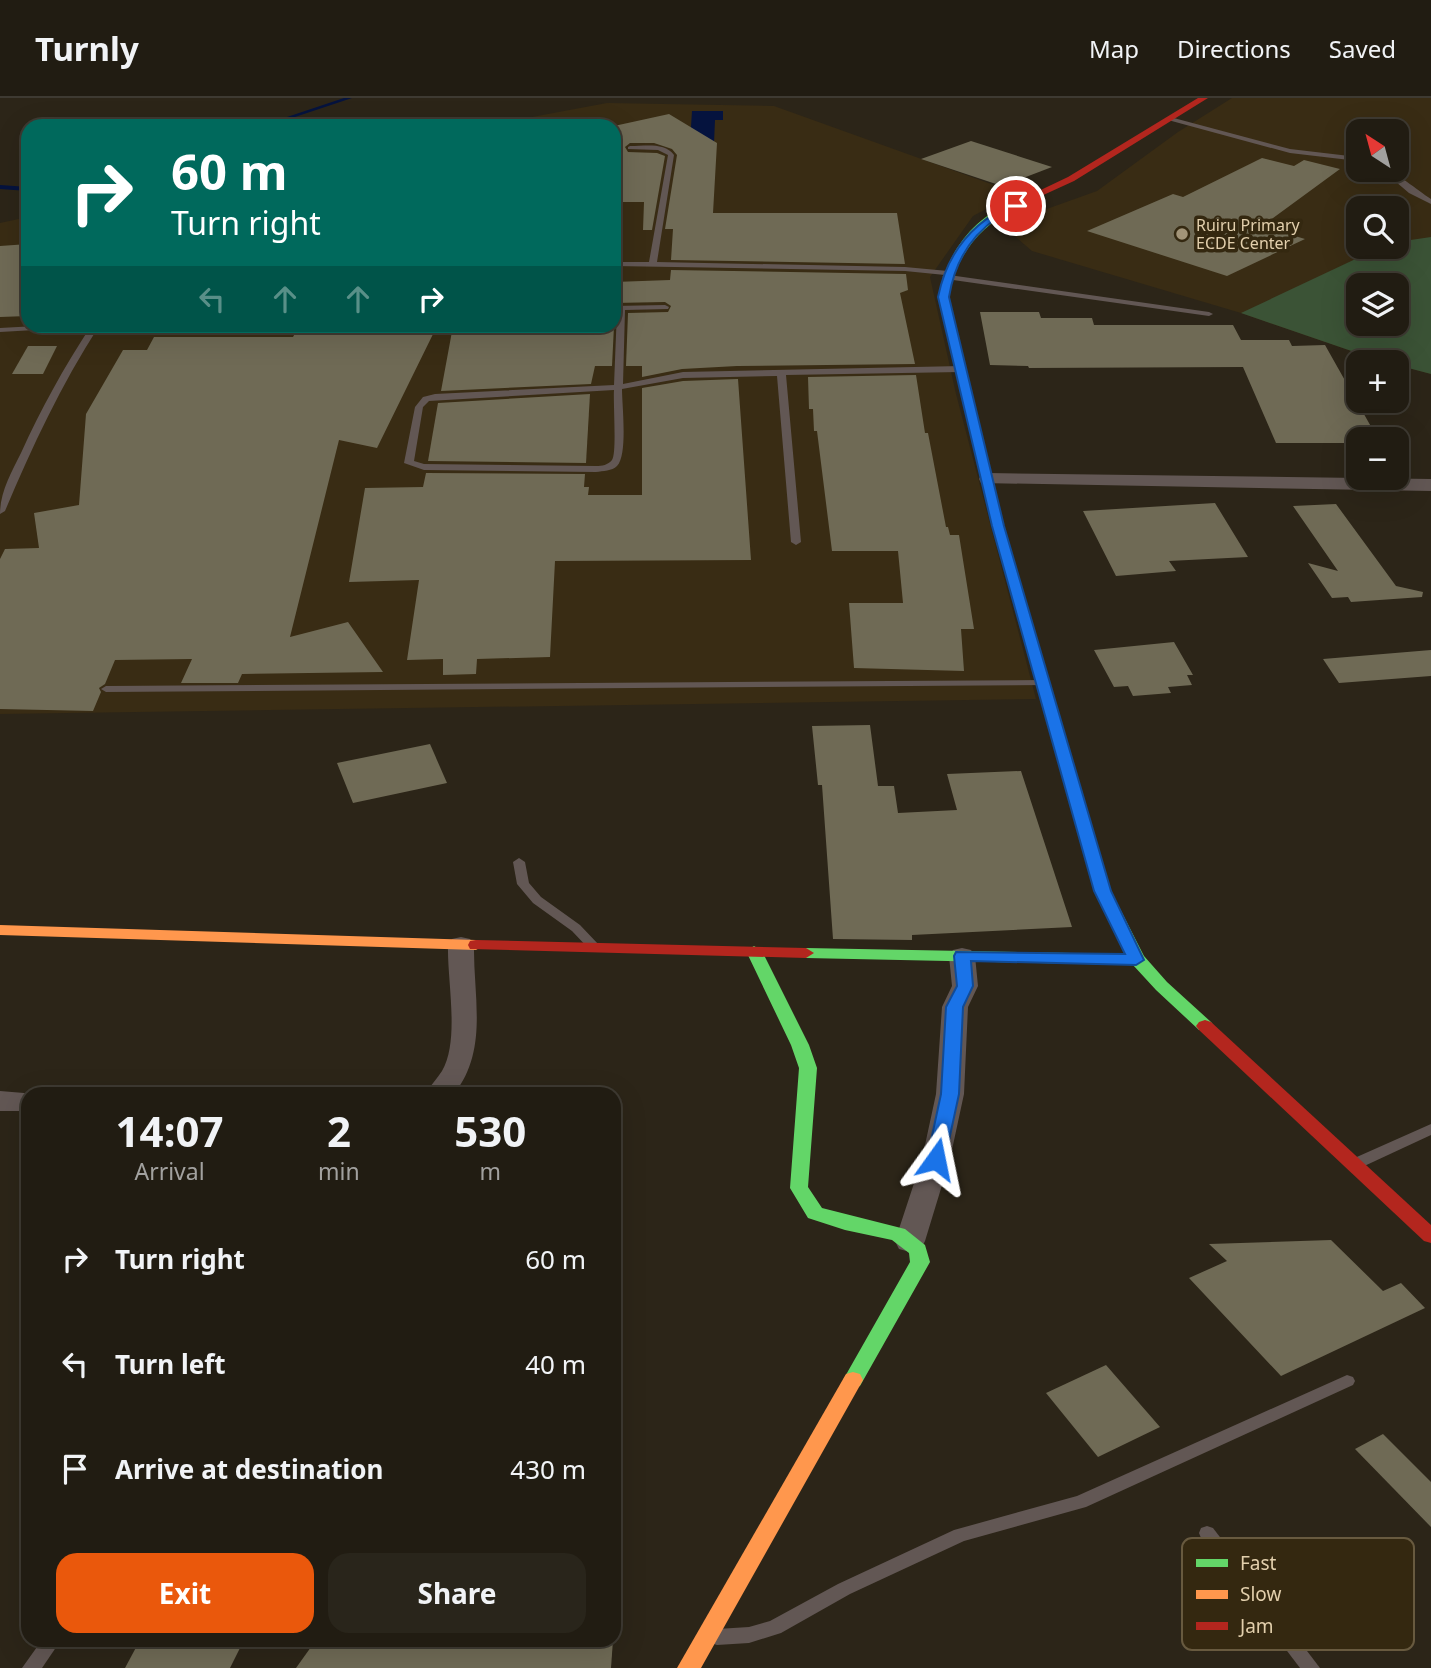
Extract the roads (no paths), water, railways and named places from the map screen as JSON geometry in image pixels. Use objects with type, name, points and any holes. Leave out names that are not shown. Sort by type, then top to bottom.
[{"type":"street","points":[[1204,98],[1070,180],[993,216],[966,241],[947,275],[943,297],[998,526],[1102,891],[1136,960],[1431,1236]]},
{"type":"street","points":[[988,479],[1431,485]]},
{"type":"street","points":[[0,930],[461,945],[1136,960]]},
{"type":"street","points":[[444,1087],[455,1072],[464,1027],[464,994],[459,967],[461,945]]},
{"type":"street","points":[[689,1668],[920,1262],[918,1250],[898,1234],[845,1223],[815,1213],[799,1188],[808,1068],[800,1045],[754,951]]},
{"type":"street","points":[[910,1241],[936,1159],[950,1094],[955,1007],[965,986],[962,956]]},
{"type":"street","points":[[0,1101],[21,1101]]},
{"type":"lane","points":[[1170,119],[1290,151],[1346,158]]},
{"type":"lane","points":[[630,148],[658,148],[671,155],[653,264]]},
{"type":"lane","points":[[1400,182],[1431,202]]},
{"type":"lane","points":[[621,264],[905,269],[1209,314]]},
{"type":"lane","points":[[621,308],[665,307]]},
{"type":"lane","points":[[0,330],[21,329]]},
{"type":"lane","points":[[0,511],[31,436],[71,362],[90,333]]},
{"type":"lane","points":[[618,333],[619,387],[618,455],[612,465],[605,468],[424,467],[409,463],[419,407],[426,399],[445,395],[619,387],[683,375],[961,369]]},
{"type":"lane","points":[[781,372],[796,542]]},
{"type":"lane","points":[[106,689],[1044,683]]},
{"type":"lane","points":[[519,862],[523,884],[595,948]]},
{"type":"lane","points":[[1355,1165],[1431,1129]]},
{"type":"lane","points":[[706,1638],[749,1635],[775,1627],[844,1589],[960,1535],[1080,1502],[1348,1381]]},
{"type":"lane","points":[[1206,1533],[1210,1538]]},
{"type":"lane","points":[[31,1668],[47,1647]]},
{"type":"lane","points":[[1297,1650],[1311,1668]]},
{"type":"water","points":[[692,111],[723,111],[723,120],[715,120],[714,143],[690,143]]},
{"type":"waterway","points":[[284,119],[349,98]]},
{"type":"waterway","points":[[0,187],[21,188]]},
{"type":"place","name":"Ruiru Primary ECDE Center","points":[[1182,234]]}]
